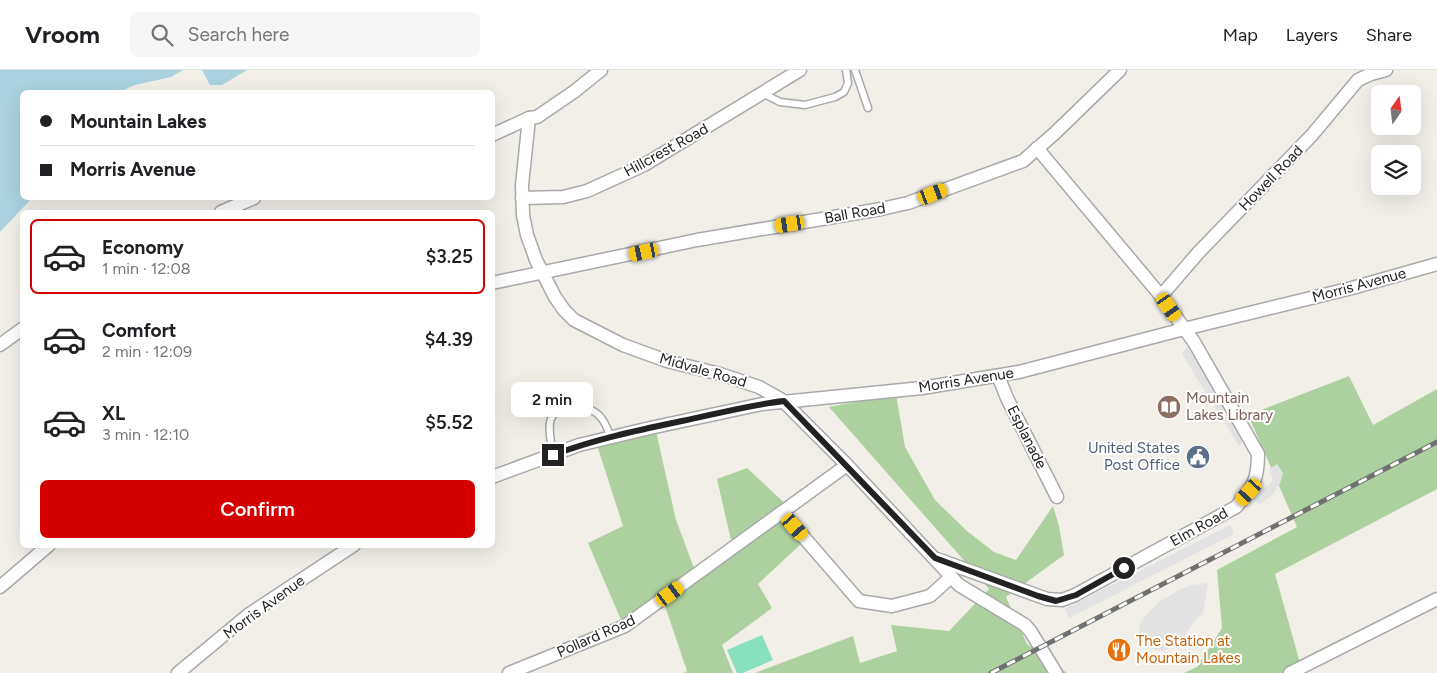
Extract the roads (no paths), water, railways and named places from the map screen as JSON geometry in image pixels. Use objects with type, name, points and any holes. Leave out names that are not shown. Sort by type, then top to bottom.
[{"type":"street","points":[[495,134],[529,118],[537,117],[575,91],[601,70]]},
{"type":"street","name":"Hillcrest Road","points":[[522,198],[563,197],[587,191],[644,165],[800,70]]},
{"type":"street","name":"Ball Road","points":[[495,282],[697,240],[908,203],[1022,161],[1120,70]]},
{"type":"street","name":"Howell Road","points":[[1161,296],[1198,253],[1312,135],[1358,80],[1386,70]]},
{"type":"street","name":"Midvale Road","points":[[529,118],[522,198],[527,235],[542,273],[555,297],[574,320],[623,345],[759,387],[784,401],[847,465],[959,585],[1025,625],[1056,673]]},
{"type":"street","name":"Elm Road","points":[[935,558],[1056,601],[1076,595],[1236,506],[1249,492],[1258,471],[1258,454],[1194,342],[1161,296],[1037,148]]},
{"type":"street","points":[[226,210],[249,200]]},
{"type":"street","name":"Morris Avenue","points":[[495,476],[579,445],[762,404],[922,388],[1019,372],[1352,288],[1437,264]]},
{"type":"street","points":[[0,345],[20,330]]},
{"type":"street","name":"Esplanade","points":[[998,376],[1007,398],[1057,497]]},
{"type":"street","name":"Pollard Road","points":[[509,673],[625,626],[847,465]]},
{"type":"street","points":[[782,512],[859,601],[892,606],[930,596],[952,577]]},
{"type":"street","points":[[0,587],[46,548]]},
{"type":"street","name":"Morris Avenue","points":[[178,673],[248,615],[349,548]]},
{"type":"street","points":[[1290,673],[1437,599]]},
{"type":"lane","points":[[761,93],[780,102],[805,105],[835,97],[844,92],[848,82],[846,70]]},
{"type":"lane","points":[[855,70],[868,108]]},
{"type":"lane","points":[[553,455],[551,419],[557,412],[570,406],[581,406],[597,414],[602,418],[611,437]]},
{"type":"water","points":[[0,70],[183,70],[171,77],[135,85],[124,90],[20,90],[20,200],[30,200],[0,232]]},
{"type":"water","points":[[202,70],[247,70],[222,85],[210,85]]},
{"type":"railway","points":[[991,673],[1437,442]]},
{"type":"place","name":"Mountain Lakes Library","points":[[1169,407]]},
{"type":"place","name":"United States Post Office","points":[[1198,457]]},
{"type":"place","name":"The Station at Mountain Lakes","points":[[1119,650]]}]
